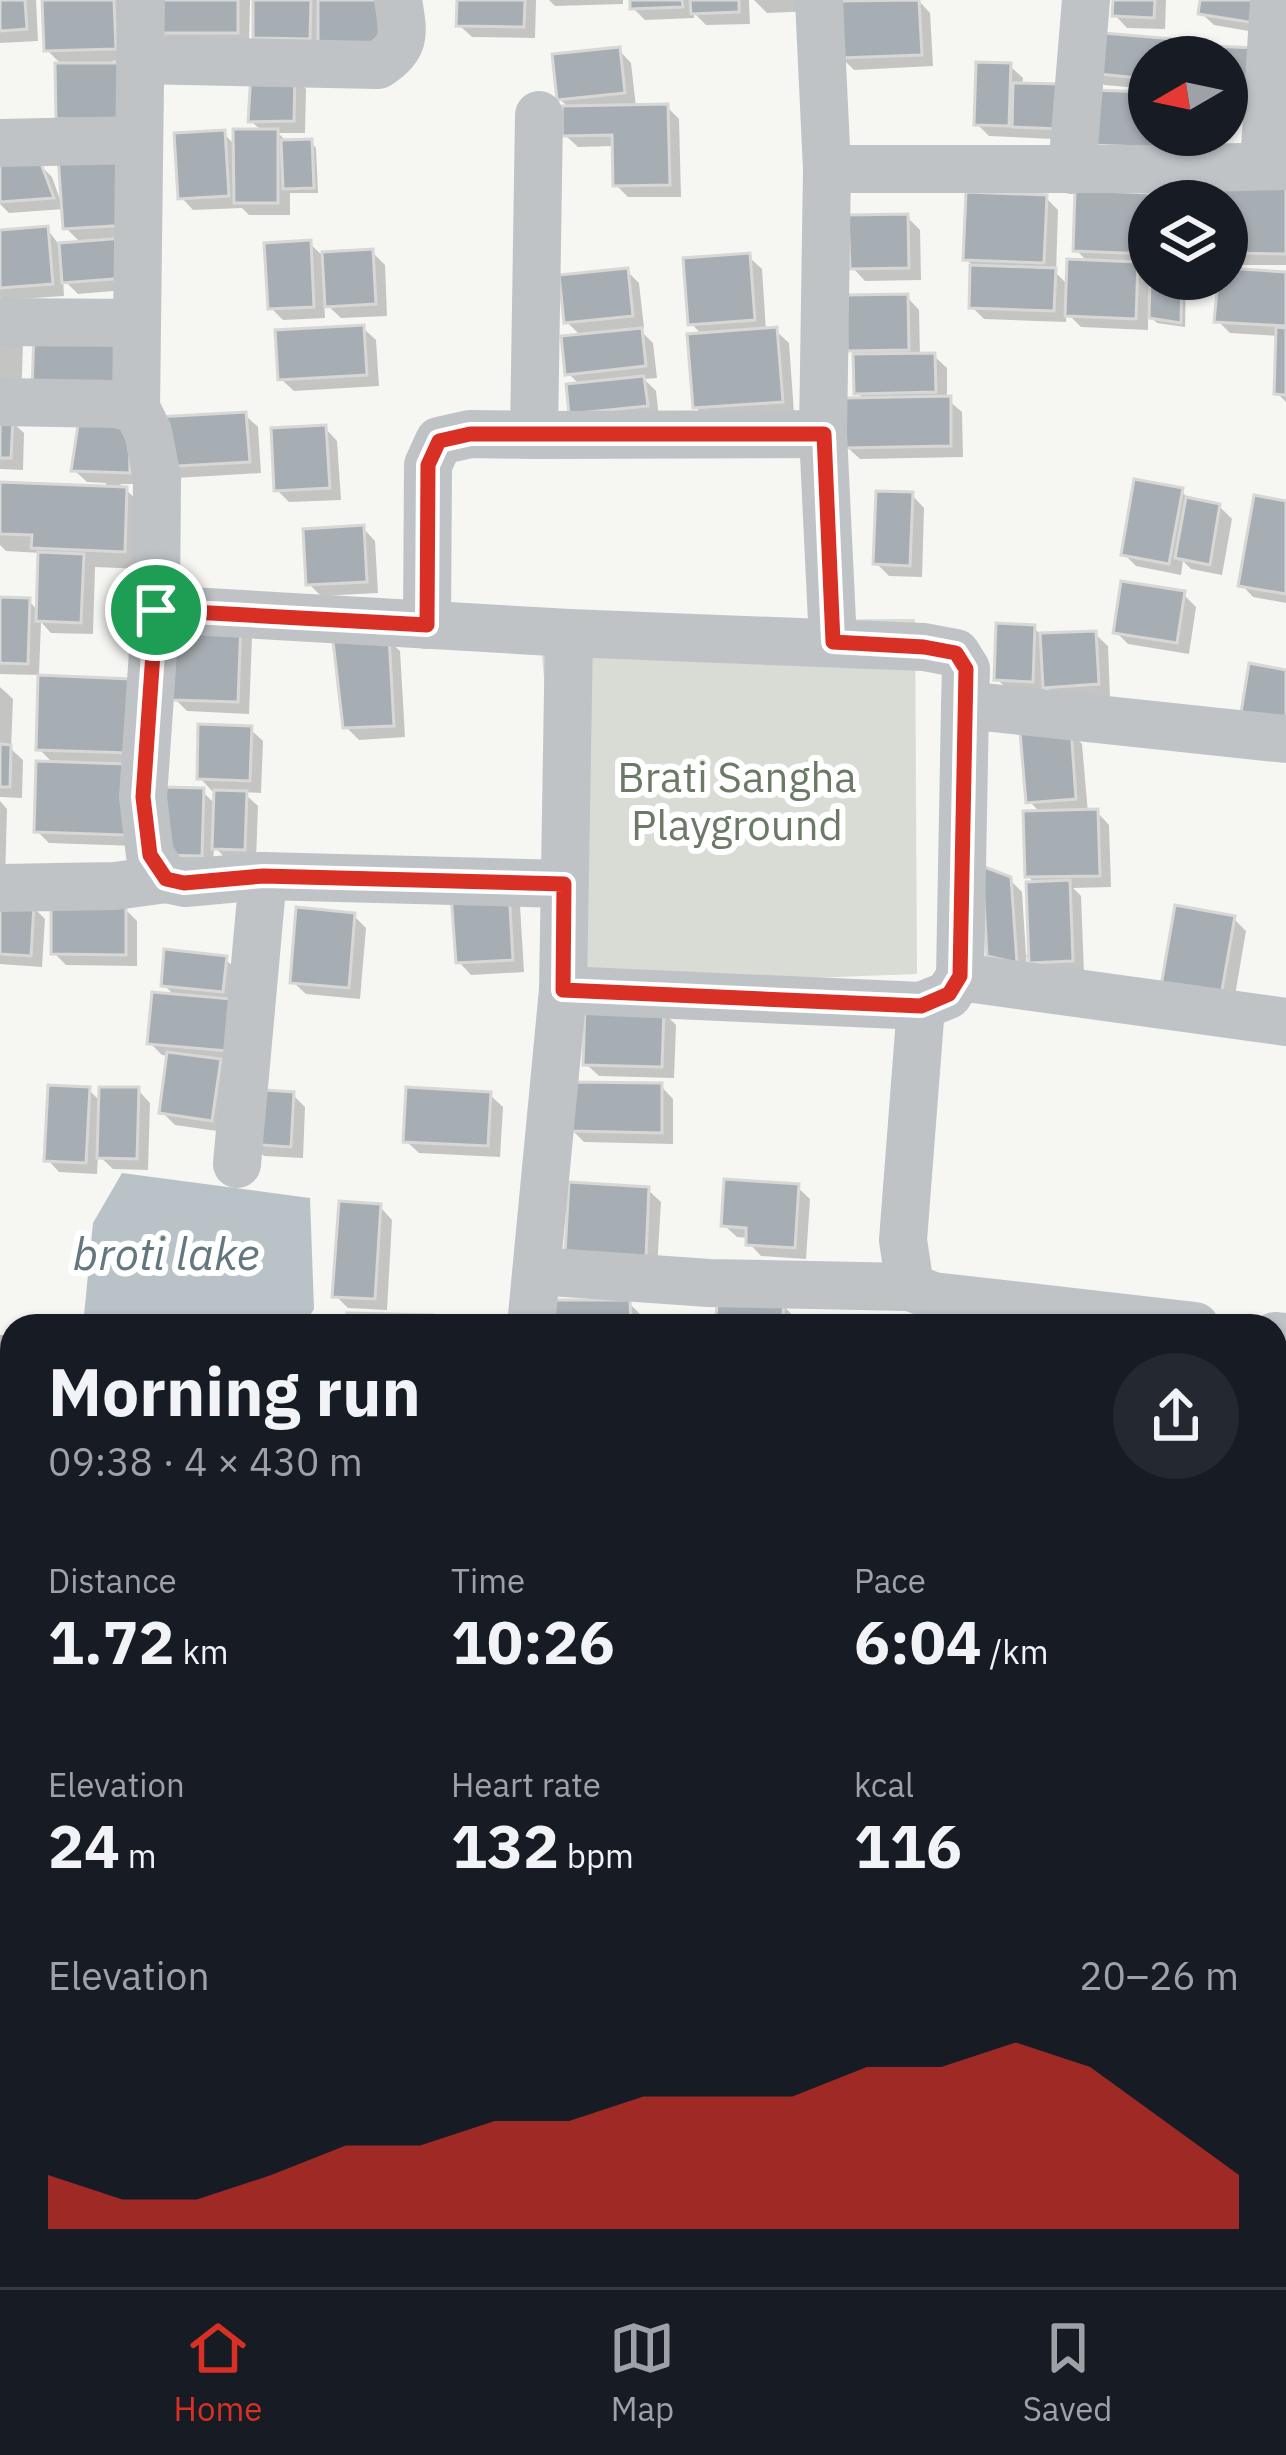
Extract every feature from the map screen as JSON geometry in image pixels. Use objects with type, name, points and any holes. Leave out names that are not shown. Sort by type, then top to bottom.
[{"type":"street","points":[[141,0],[136,408],[148,432],[157,478],[156,610],[143,797],[150,855],[166,879]]},
{"type":"street","points":[[140,60],[378,65],[394,55],[404,35],[398,0]]},
{"type":"street","points":[[819,0],[827,169],[824,434],[833,642]]},
{"type":"street","points":[[1072,170],[1086,0]]},
{"type":"street","points":[[827,169],[1275,166],[1274,0]]},
{"type":"street","points":[[535,435],[539,115]]},
{"type":"street","points":[[0,143],[139,140]]},
{"type":"street","points":[[0,322],[137,323]]},
{"type":"street","points":[[0,402],[136,408]]},
{"type":"street","points":[[427,625],[428,465],[439,441],[470,434],[824,434]]},
{"type":"street","points":[[156,610],[833,642],[956,653],[966,669],[960,976],[949,994],[921,1006],[563,990]]},
{"type":"street","points":[[533,1314],[563,990],[568,633]]},
{"type":"street","points":[[964,705],[1286,739]]},
{"type":"street","points":[[237,1164],[263,876]]},
{"type":"street","points":[[0,889],[263,876],[564,884]]},
{"type":"street","points":[[960,976],[1286,1022]]},
{"type":"street","points":[[900,1300],[921,1006]]},
{"type":"street","points":[[537,1271],[707,1305],[933,1296],[1090,1314]]},
{"type":"green space","name":"Brati Sangha Playground","points":[[915,619],[917,974],[571,987],[539,621]]},
{"type":"water","name":"broti lake","points":[[122,1173],[310,1198],[314,1309],[311,1314],[84,1314],[93,1223]]},
{"type":"building","points":[[0,0],[25,0],[27,29],[0,31]]},
{"type":"building","points":[[42,0],[114,0],[116,49],[44,51]]},
{"type":"building","points":[[158,0],[238,0],[238,33],[158,33]]},
{"type":"building","points":[[253,0],[311,0],[310,39],[253,38]]},
{"type":"building","points":[[318,0],[387,0],[387,43],[318,43]]},
{"type":"building","points":[[457,0],[525,0],[524,27],[456,26]]},
{"type":"building","points":[[630,0],[682,0],[683,7],[630,9]]},
{"type":"building","points":[[690,0],[739,0],[739,12],[691,14]]},
{"type":"building","points":[[919,0],[922,55],[839,58],[836,1]]},
{"type":"building","points":[[1113,0],[1155,0],[1154,18],[1112,16]]},
{"type":"building","points":[[1200,0],[1262,0],[1261,24],[1198,14]]},
{"type":"building","points":[[1092,32],[1139,36],[1128,36],[1128,77],[1088,73]]},
{"type":"building","points":[[620,47],[625,93],[557,100],[552,54]]},
{"type":"building","points":[[1248,48],[1258,48],[1256,79],[1248,79]]},
{"type":"building","points":[[976,62],[1011,63],[1009,126],[974,125]]},
{"type":"building","points":[[55,63],[119,63],[119,119],[56,119]]},
{"type":"building","points":[[251,73],[295,74],[294,121],[248,122]]},
{"type":"building","points":[[1013,83],[1064,84],[1062,129],[1012,127]]},
{"type":"building","points":[[1092,90],[1128,91],[1128,146],[1090,145]]},
{"type":"building","points":[[668,104],[670,185],[613,186],[612,135],[562,136],[562,106]]},
{"type":"building","points":[[233,129],[278,129],[278,203],[234,203]]},
{"type":"building","points":[[225,130],[229,196],[178,199],[174,133]]},
{"type":"building","points":[[312,139],[314,188],[283,189],[281,140]]},
{"type":"building","points":[[123,151],[129,225],[63,229],[58,156]]},
{"type":"building","points":[[0,161],[40,161],[54,198],[0,202]]},
{"type":"building","points":[[1248,188],[1286,188],[1286,254],[1248,253]]},
{"type":"building","points":[[1075,190],[1128,192],[1128,253],[1073,251]]},
{"type":"building","points":[[966,192],[1047,195],[1044,263],[963,260]]},
{"type":"building","points":[[908,214],[909,268],[850,269],[848,215]]},
{"type":"building","points":[[48,226],[53,284],[0,288],[0,230]]},
{"type":"building","points":[[123,238],[126,278],[62,283],[59,243]]},
{"type":"building","points":[[311,240],[314,307],[268,309],[264,243]]},
{"type":"building","points":[[373,249],[376,304],[325,307],[322,252]]},
{"type":"building","points":[[750,253],[755,320],[688,325],[683,258]]},
{"type":"building","points":[[1067,259],[1128,262],[1128,300],[1137,300],[1136,319],[1065,316]]},
{"type":"building","points":[[970,265],[1056,268],[1054,311],[969,308]]},
{"type":"building","points":[[628,268],[633,316],[564,323],[559,275]]},
{"type":"building","points":[[1248,269],[1286,272],[1286,326],[1214,322],[1216,300],[1248,300]]},
{"type":"building","points":[[908,294],[909,350],[847,351],[846,295]]},
{"type":"building","points":[[1149,300],[1182,300],[1181,323],[1149,318]]},
{"type":"building","points":[[364,325],[367,375],[278,380],[275,330]]},
{"type":"building","points":[[777,327],[783,402],[693,408],[687,334]]},
{"type":"building","points":[[1276,327],[1286,328],[1286,395],[1274,394]]},
{"type":"building","points":[[642,328],[646,366],[565,375],[561,336]]},
{"type":"building","points":[[34,333],[119,336],[117,392],[32,389]]},
{"type":"building","points":[[935,353],[936,392],[854,394],[853,354]]},
{"type":"building","points":[[644,376],[648,406],[569,414],[566,384]]},
{"type":"building","points":[[951,396],[951,446],[844,448],[844,398]]},
{"type":"building","points":[[246,412],[250,462],[160,467],[157,417]]},
{"type":"building","points":[[0,418],[13,418],[11,458],[0,458]]},
{"type":"building","points":[[78,425],[129,426],[130,473],[71,471]]},
{"type":"building","points":[[326,425],[330,488],[274,491],[271,428]]},
{"type":"building","points":[[1134,479],[1183,488],[1169,564],[1121,555]]},
{"type":"building","points":[[0,482],[127,487],[125,552],[31,548],[32,535],[0,534]]},
{"type":"building","points":[[876,491],[913,492],[910,566],[873,564]]},
{"type":"building","points":[[1254,495],[1286,501],[1286,594],[1238,586]]},
{"type":"building","points":[[1186,497],[1220,504],[1210,565],[1175,558]]},
{"type":"building","points":[[364,525],[367,582],[306,585],[303,529]]},
{"type":"building","points":[[38,552],[84,554],[81,623],[36,621]]},
{"type":"building","points":[[1121,581],[1185,591],[1177,643],[1113,633]]},
{"type":"building","points":[[0,597],[30,598],[28,664],[0,663]]},
{"type":"building","points":[[174,619],[241,621],[238,702],[172,700]]},
{"type":"building","points":[[996,623],[1035,625],[1033,682],[994,680]]},
{"type":"building","points":[[1096,631],[1099,684],[1043,688],[1040,633]]},
{"type":"building","points":[[332,632],[389,636],[394,726],[343,728]]},
{"type":"building","points":[[1249,663],[1286,670],[1286,733],[1239,725]]},
{"type":"building","points":[[38,675],[132,679],[130,753],[36,750]]},
{"type":"building","points":[[198,724],[252,726],[250,781],[197,779]]},
{"type":"building","points":[[1071,728],[1076,799],[1026,803],[1020,732]]},
{"type":"building","points":[[0,744],[11,745],[10,787],[0,787]]},
{"type":"building","points":[[36,761],[127,764],[125,835],[34,832]]},
{"type":"building","points":[[163,787],[204,788],[202,856],[161,855]]},
{"type":"building","points":[[214,790],[247,791],[245,850],[212,849]]},
{"type":"building","points":[[1098,809],[1100,876],[1025,877],[1023,811]]},
{"type":"building","points":[[982,866],[1011,877],[1017,963],[987,956]]},
{"type":"building","points":[[1070,880],[1073,961],[1029,963],[1026,882]]},
{"type":"building","points":[[509,890],[513,960],[456,963],[451,894]]},
{"type":"building","points":[[0,901],[34,904],[31,956],[0,954]]},
{"type":"building","points":[[51,905],[126,906],[126,955],[51,954]]},
{"type":"building","points":[[1175,905],[1235,916],[1221,996],[1161,986]]},
{"type":"building","points":[[296,907],[355,913],[349,988],[290,983]]},
{"type":"building","points":[[164,949],[227,956],[223,992],[161,986]]},
{"type":"building","points":[[152,992],[232,999],[227,1051],[147,1044]]},
{"type":"building","points":[[585,1006],[664,1009],[662,1067],[583,1065]]},
{"type":"building","points":[[167,1052],[221,1059],[212,1121],[159,1113]]},
{"type":"building","points":[[569,1082],[662,1083],[662,1133],[569,1131]]},
{"type":"building","points":[[48,1085],[90,1087],[86,1163],[44,1161]]},
{"type":"building","points":[[99,1087],[139,1087],[137,1159],[97,1158]]},
{"type":"building","points":[[406,1087],[491,1092],[488,1146],[403,1142]]},
{"type":"building","points":[[251,1089],[294,1092],[291,1147],[248,1144]]},
{"type":"building","points":[[724,1179],[799,1184],[795,1248],[746,1245],[746,1228],[721,1226]]},
{"type":"building","points":[[569,1182],[649,1187],[646,1257],[565,1253]]},
{"type":"building","points":[[339,1201],[381,1204],[375,1299],[332,1297]]},
{"type":"building","points":[[718,1296],[784,1303],[783,1314],[716,1314]]},
{"type":"building","points":[[551,1300],[630,1300],[631,1314],[551,1314]]},
{"type":"route","points":[[470,434],[824,434],[833,642],[956,653],[966,669],[960,976],[949,994],[921,1006],[563,990],[564,884],[263,876],[184,883],[166,879],[150,855],[143,797],[156,610],[427,625],[428,465],[439,441],[470,434]]}]
